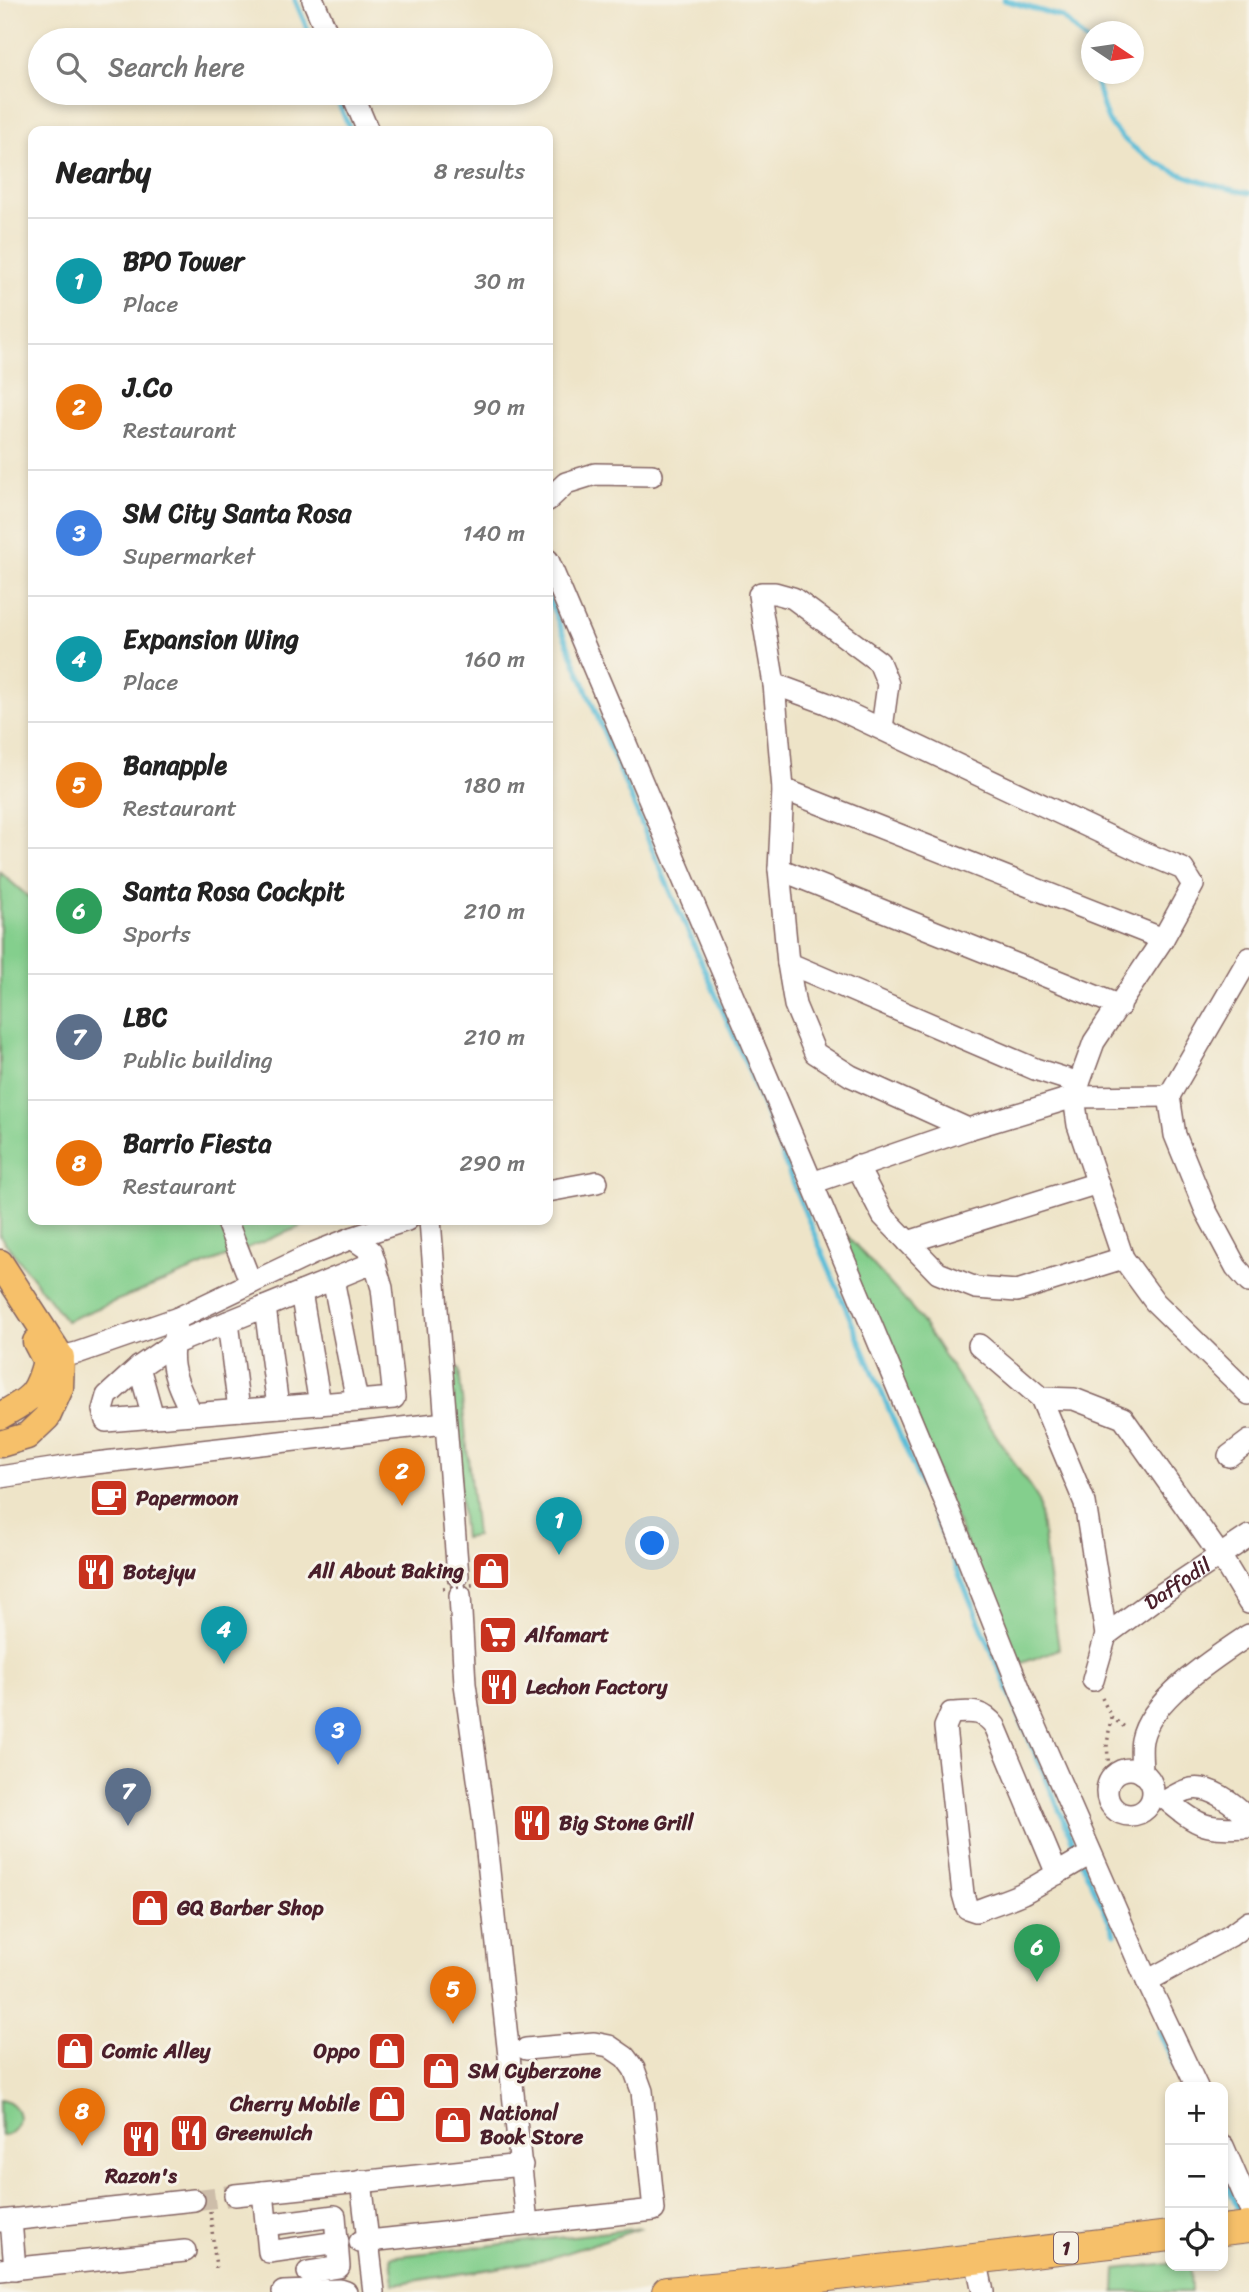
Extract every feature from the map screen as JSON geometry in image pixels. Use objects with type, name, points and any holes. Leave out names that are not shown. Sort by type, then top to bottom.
[{"type":"highway","points":[[1228,2229],[1249,2227]]},
{"type":"highway","name":"1","points":[[667,2292],[1165,2237]]},
{"type":"main road","points":[[0,1263],[53,1359],[60,1388],[47,1417],[27,1436],[0,1444]]},
{"type":"main road","points":[[0,1284],[53,1359]]},
{"type":"main road","points":[[0,1416],[32,1397],[53,1359]]},
{"type":"street","points":[[313,0],[325,28]]},
{"type":"street","points":[[357,105],[366,126]]},
{"type":"street","points":[[553,495],[566,483],[595,474],[652,475]]},
{"type":"street","points":[[553,572],[945,1501],[1022,1695],[1076,1862]]},
{"type":"street","points":[[882,728],[888,684],[879,662],[793,598],[775,593],[761,593],[759,595],[763,628],[774,684],[783,789],[779,869],[795,1005],[815,1053],[851,1076],[968,1129]]},
{"type":"street","points":[[774,684],[827,702],[1183,869],[1193,886],[1163,939],[1094,1042],[1076,1090],[1078,1125],[1123,1258],[1155,1302],[1249,1394]]},
{"type":"street","points":[[783,789],[1163,939]]},
{"type":"street","points":[[779,869],[1120,1006]]},
{"type":"street","points":[[1249,958],[1169,1096],[1175,1135],[1206,1210],[1236,1267],[1249,1282]]},
{"type":"street","points":[[788,963],[1034,1069],[1076,1090],[1169,1096]]},
{"type":"street","points":[[812,1183],[1076,1090]]},
{"type":"street","points":[[857,1166],[883,1216],[938,1273],[976,1288],[1017,1291],[1123,1258]]},
{"type":"street","points":[[553,1190],[597,1182]]},
{"type":"street","points":[[908,1242],[1098,1184]]},
{"type":"street","points":[[228,1225],[251,1283]]},
{"type":"street","points":[[53,1359],[178,1318],[352,1238],[392,1225]]},
{"type":"street","points":[[430,1225],[446,1423],[453,1586],[483,1815],[527,2223]]},
{"type":"street","points":[[352,1238],[371,1251],[375,1262],[382,1288],[394,1398],[106,1421],[103,1410],[107,1396],[139,1367],[171,1345],[375,1262]]},
{"type":"street","points":[[333,1279],[357,1401]]},
{"type":"street","points":[[302,1292],[320,1404]]},
{"type":"street","points":[[265,1307],[278,1407]]},
{"type":"street","points":[[178,1318],[171,1345],[176,1381],[192,1414]]},
{"type":"street","points":[[228,1322],[239,1410]]},
{"type":"street","points":[[979,1345],[1041,1398],[1085,1503],[1106,1635],[1093,1680]]},
{"type":"street","points":[[139,1367],[153,1417]]},
{"type":"street","points":[[1041,1398],[1074,1399],[1123,1418],[1221,1557],[1249,1603]]},
{"type":"street","points":[[0,1477],[78,1465],[446,1423]]},
{"type":"street","points":[[1229,1456],[1249,1441]]},
{"type":"street","name":"Daffodil","points":[[1106,1635],[1249,1536]]},
{"type":"street","points":[[1142,1773],[1142,1740],[1151,1714],[1202,1666],[1249,1635]]},
{"type":"street","points":[[1076,1862],[1021,1894],[976,1911],[967,1908],[963,1894],[945,1727],[951,1713],[974,1712],[987,1716],[995,1726],[1147,1981],[1195,2082]]},
{"type":"street","points":[[1249,1819],[1235,1804],[1213,1792],[1188,1789],[1160,1800],[1136,1815],[1121,1814],[1114,1809],[1107,1796],[1114,1776],[1128,1769],[1142,1773],[1160,1800],[1192,1820],[1216,1829],[1249,1827]]},
{"type":"street","points":[[1147,1981],[1230,1936],[1249,1922]]},
{"type":"street","points":[[364,2241],[654,2210],[642,2091],[634,2069],[625,2057],[609,2046],[594,2043],[526,2049]]},
{"type":"street","points":[[1228,2158],[1249,2206]]},
{"type":"street","points":[[235,2195],[522,2165]]},
{"type":"street","points":[[357,2181],[373,2292]]},
{"type":"street","points":[[263,2192],[269,2252],[338,2242],[340,2267],[307,2272]]},
{"type":"street","points":[[185,2250],[8,2269],[6,2221],[202,2204]]},
{"type":"street","points":[[364,2241],[366,2292]]},
{"type":"street","points":[[969,2260],[983,2292]]},
{"type":"street","points":[[284,2292],[346,2292]]},
{"type":"path","points":[[453,1586],[480,1584]]},
{"type":"path","points":[[1093,1680],[1111,1717],[1107,1745],[1110,1782]]},
{"type":"path","points":[[202,2204],[216,2268]]},
{"type":"green space","points":[[0,872],[28,897],[28,1225],[305,1225],[66,1321],[0,1236]]},
{"type":"green space","points":[[829,1215],[916,1313],[1038,1499],[1059,1649],[1017,1665]]},
{"type":"green space","points":[[448,1368],[459,1369],[476,1536],[464,1538]]},
{"type":"green space","points":[[0,2099],[14,2106],[19,2118],[15,2129],[1,2136]]},
{"type":"green space","points":[[642,2228],[541,2261],[394,2284],[391,2257]]},
{"type":"green space","points":[[1165,2264],[1165,2271],[1190,2271],[1191,2292],[1115,2292],[1116,2269]]},
{"type":"waterway","points":[[295,0],[307,28]]},
{"type":"waterway","points":[[1004,0],[1062,17],[1081,36]]},
{"type":"waterway","points":[[1097,84],[1111,125],[1139,152],[1192,178],[1249,193]]},
{"type":"waterway","points":[[339,105],[349,126]]},
{"type":"waterway","points":[[553,609],[655,856],[749,1071],[796,1191],[1078,1854]]},
{"type":"waterway","points":[[1082,1863],[1115,1933]]},
{"type":"waterway","points":[[1159,2031],[1182,2082]]},
{"type":"waterway","points":[[1228,2186],[1237,2207]]},
{"type":"tunnel","points":[[194,2200],[235,2195]]},
{"type":"place","name":"Papermoon","points":[[109,1498]]},
{"type":"place","name":"J.Co","points":[[402,1506]]},
{"type":"place","name":"BPO Tower","points":[[559,1555]]},
{"type":"place","name":"All About Baking","points":[[491,1571]]},
{"type":"place","name":"Botejyu","points":[[96,1572]]},
{"type":"place","name":"Alfamart","points":[[498,1635]]},
{"type":"place","name":"Expansion Wing","points":[[224,1664]]},
{"type":"place","name":"Lechon Factory","points":[[499,1687]]},
{"type":"place","name":"SM City Santa Rosa","points":[[338,1765]]},
{"type":"place","name":"Big Stone Grill","points":[[532,1823]]},
{"type":"place","name":"LBC","points":[[128,1826]]},
{"type":"place","name":"GQ Barber Shop","points":[[150,1908]]},
{"type":"place","name":"Santa Rosa Cockpit","points":[[1037,1982]]},
{"type":"place","name":"Banapple","points":[[453,2024]]},
{"type":"place","name":"Comic Alley","points":[[75,2051]]},
{"type":"place","name":"Oppo","points":[[387,2051]]},
{"type":"place","name":"SM Cyberzone","points":[[441,2071]]},
{"type":"place","name":"Cherry Mobile","points":[[387,2104]]},
{"type":"place","name":"National Book Store","points":[[453,2125]]},
{"type":"place","name":"Greenwich","points":[[189,2133]]},
{"type":"place","name":"Razon's","points":[[141,2139]]},
{"type":"place","name":"Barrio Fiesta","points":[[82,2146]]}]
